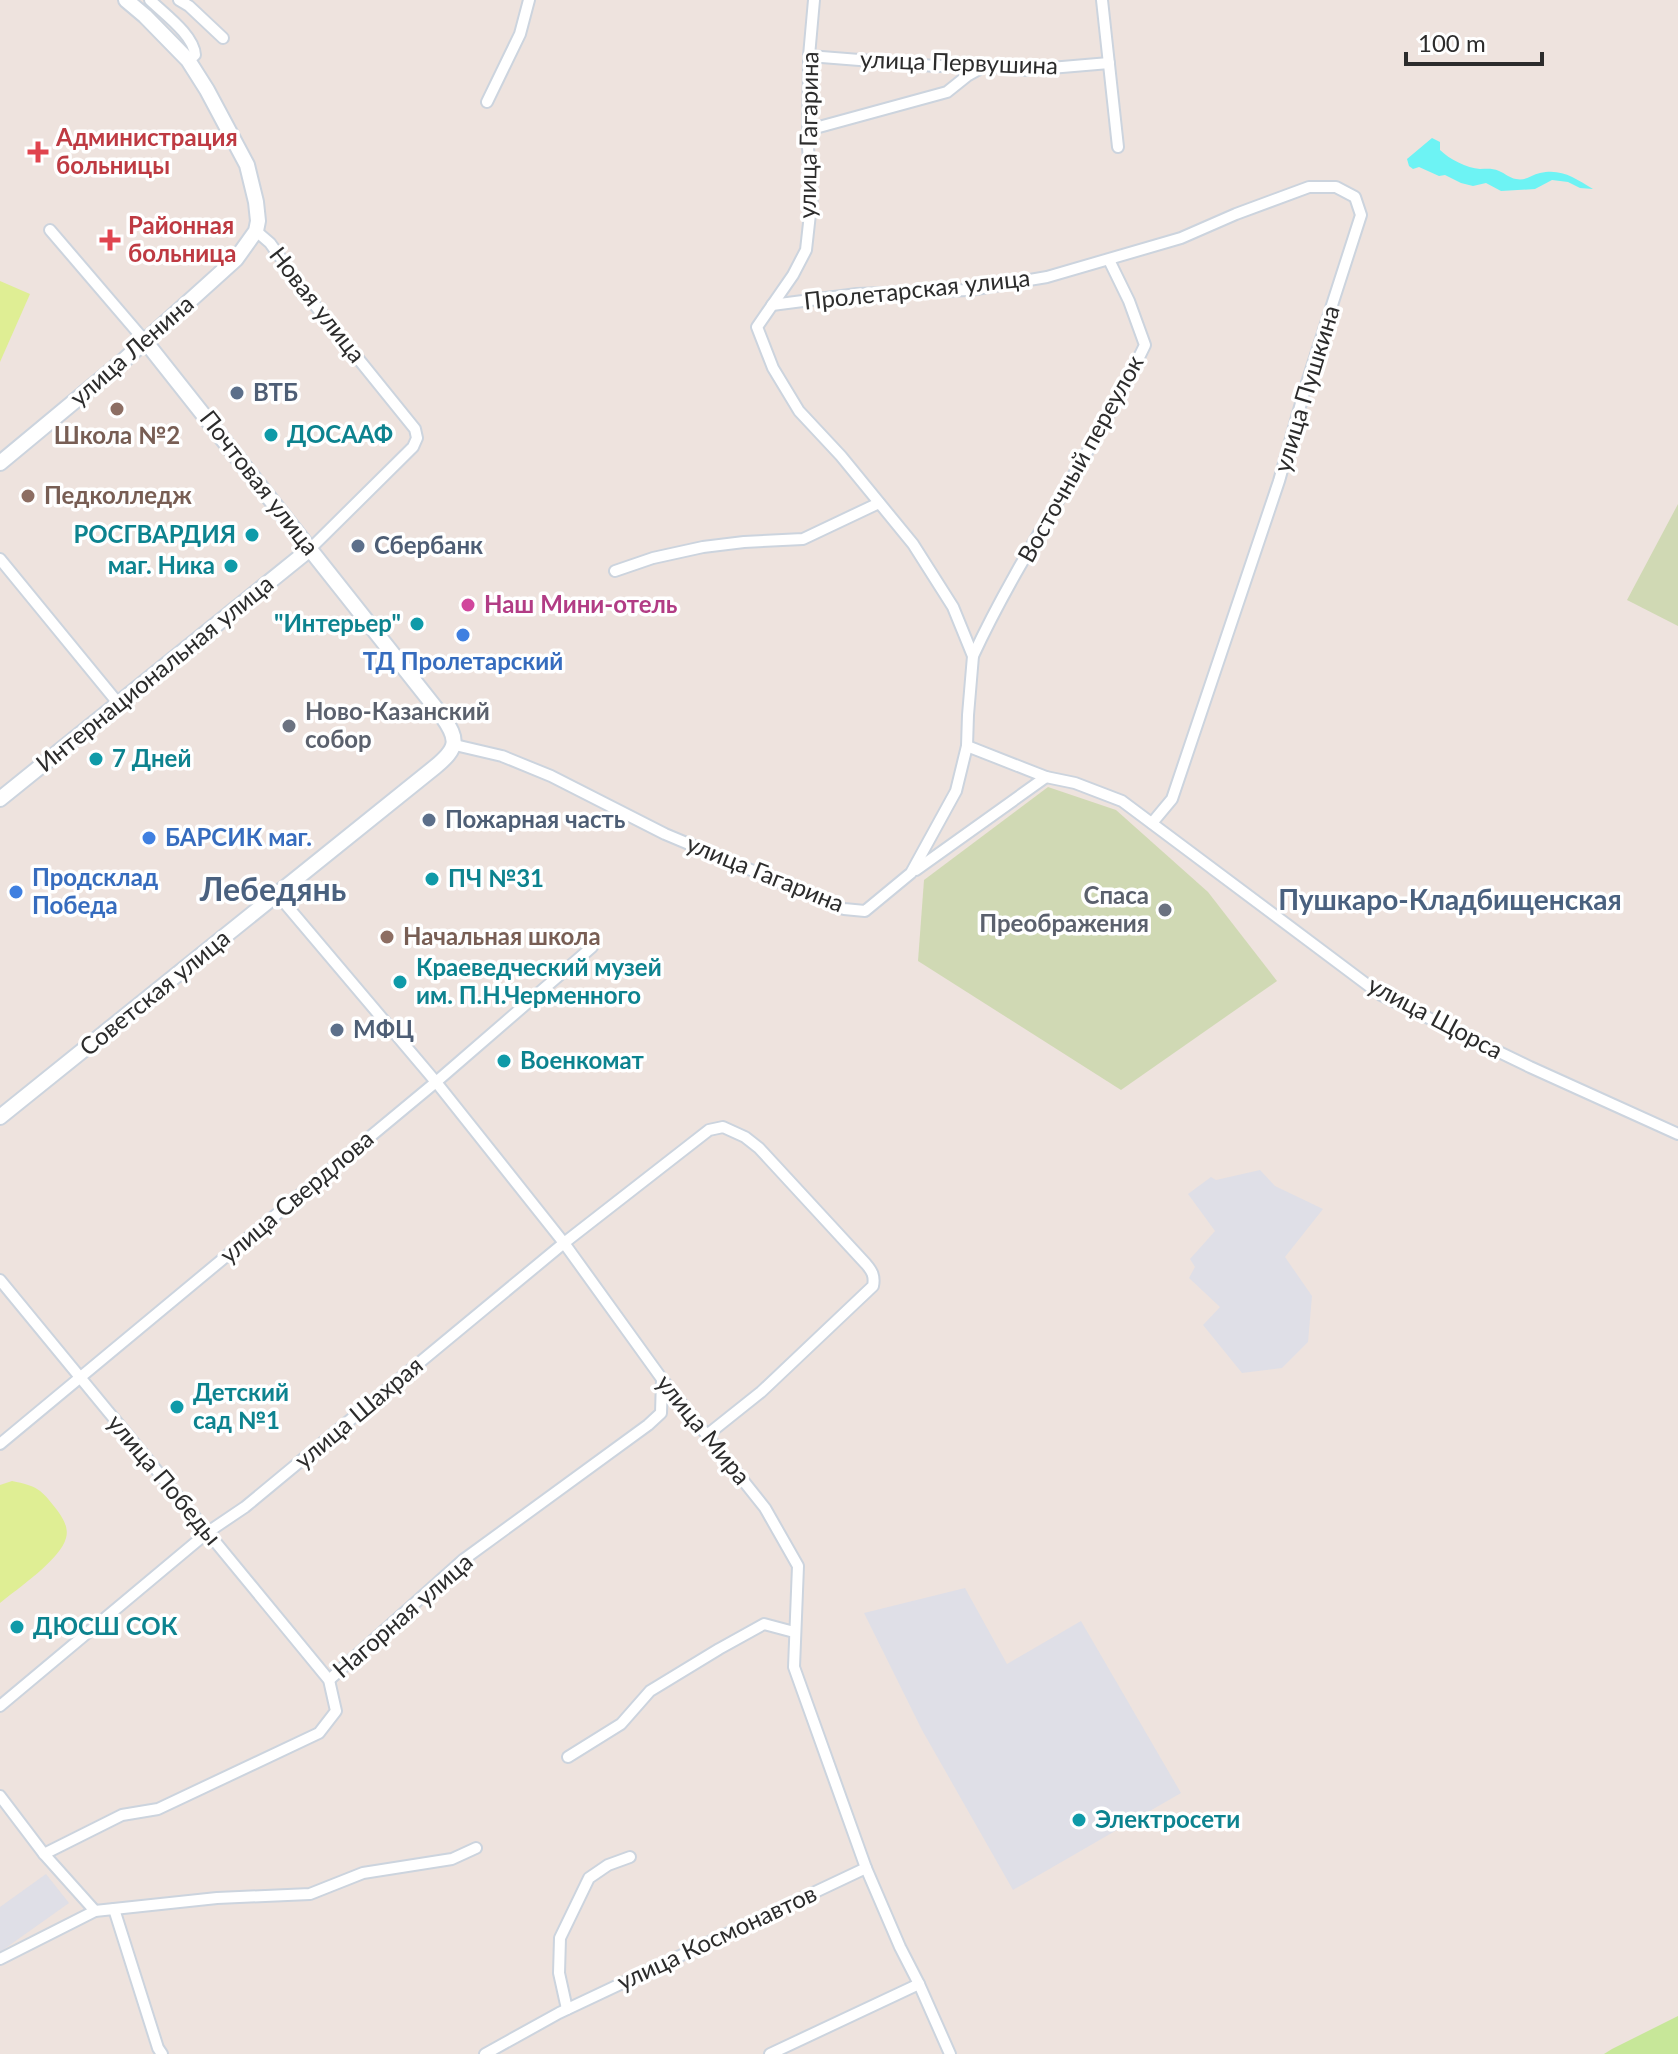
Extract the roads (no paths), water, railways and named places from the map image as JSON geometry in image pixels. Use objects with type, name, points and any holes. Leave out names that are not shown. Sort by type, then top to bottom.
[{"type":"main road","name":"Новая улица","points":[[126,0],[188,60],[207,90],[247,165],[256,202],[256,231]]},
{"type":"main road","name":"улица Ленина","points":[[0,463],[123,361],[236,259],[256,231]]},
{"type":"main road","name":"Почтовая улица","points":[[145,341],[442,716],[455,737],[455,745]]},
{"type":"main road","name":"Интернациональная улица","points":[[0,799],[310,549]]},
{"type":"main road","name":"Советская улица","points":[[0,1117],[446,759],[455,745]]},
{"type":"street","points":[[150,0],[176,24],[194,48],[195,55],[188,60]]},
{"type":"street","points":[[179,0],[223,38]]},
{"type":"street","points":[[487,102],[520,34],[529,0]]},
{"type":"street","name":"улица Гагарина","points":[[455,745],[502,756],[551,776],[665,834],[844,909],[865,911],[911,873],[956,791],[967,746],[973,656],[953,607],[913,544],[841,456],[799,411],[773,368],[757,327],[793,275],[806,250],[812,196],[808,130],[809,56],[814,0]]},
{"type":"street","points":[[1102,0],[1118,147]]},
{"type":"street","name":"улица Первушина","points":[[809,56],[1027,70],[1109,63]]},
{"type":"street","points":[[808,130],[947,92],[986,66]]},
{"type":"street","name":"улица Пушкина","points":[[1109,260],[1181,238],[1309,187],[1336,187],[1355,197],[1361,215],[1279,481],[1172,799],[1152,823]]},
{"type":"street","name":"Почтовая улица","points":[[50,230],[145,341]]},
{"type":"street","name":"Новая улица","points":[[256,231],[270,243],[310,299],[415,429],[417,438],[413,447]]},
{"type":"street","name":"Пролетарская улица","points":[[772,305],[857,294],[970,290],[1047,277],[1109,260]]},
{"type":"street","name":"Восточный переулок","points":[[973,656],[989,621],[1145,345],[1129,301],[1109,260]]},
{"type":"street","name":"Интернациональная улица","points":[[310,549],[413,447]]},
{"type":"street","points":[[615,571],[653,558],[703,547],[803,539],[879,503]]},
{"type":"street","points":[[0,559],[118,703]]},
{"type":"street","name":"улица Щорса","points":[[967,746],[1046,777],[1075,783],[1122,801],[1381,995],[1678,1134]]},
{"type":"street","points":[[911,873],[1046,777]]},
{"type":"street","name":"улица Мира","points":[[277,894],[436,1082],[564,1243],[662,1379],[765,1508],[798,1566],[794,1667],[866,1868],[950,2054]]},
{"type":"street","name":"улица Свердлова","points":[[0,1444],[436,1082],[592,947]]},
{"type":"street","name":"улица Шахрая","points":[[0,1706],[208,1532],[245,1507],[564,1243],[709,1130],[723,1127],[745,1137],[759,1148],[866,1264],[874,1280],[873,1286],[815,1343],[707,1435]]},
{"type":"street","name":"улица Победы","points":[[0,1280],[329,1680]]},
{"type":"street","name":"Нагорная улица","points":[[44,1854],[122,1815],[158,1809],[319,1733],[336,1711],[329,1680],[463,1560],[648,1425],[661,1413],[662,1379]]},
{"type":"street","points":[[568,1757],[621,1724],[650,1691],[764,1624],[794,1632]]},
{"type":"street","points":[[0,1796],[44,1854],[95,1911]]},
{"type":"street","points":[[0,1959],[95,1911],[217,1898],[310,1894],[363,1873],[452,1859],[476,1848]]},
{"type":"street","points":[[567,2009],[559,1973],[560,1938],[589,1878],[608,1865],[630,1857]]},
{"type":"street","name":"улица Космонавтов","points":[[485,2054],[567,2009],[866,1868]]},
{"type":"street","points":[[114,1909],[162,2054]]},
{"type":"street","points":[[770,2054],[919,1984]]},
{"type":"water","points":[[1432,138],[1440,142],[1440,150],[1470,167],[1494,169],[1520,179],[1540,173],[1561,173],[1593,189],[1552,180],[1535,189],[1501,191],[1486,183],[1473,186],[1419,167],[1413,169],[1407,159]]},
{"type":"place","name":"Администрация больницы","points":[[38,152]]},
{"type":"place","name":"Районная больница","points":[[110,240]]},
{"type":"place","name":"ВТБ","points":[[237,393]]},
{"type":"place","name":"Школа №2","points":[[117,409]]},
{"type":"place","name":"ДОСААФ","points":[[271,435]]},
{"type":"place","name":"Педколледж","points":[[28,496]]},
{"type":"place","name":"РОСГВАРДИЯ","points":[[252,535]]},
{"type":"place","name":"Сбербанк","points":[[358,546]]},
{"type":"place","name":"маг. Ника","points":[[231,566]]},
{"type":"place","name":"Наш Мини-отель","points":[[468,605]]},
{"type":"place","name":"\"Интерьер\"","points":[[417,624]]},
{"type":"place","name":"ТД Пролетарский","points":[[463,635]]},
{"type":"place","name":"Ново-Казанский собор","points":[[289,726]]},
{"type":"place","name":"7 Дней","points":[[96,759]]},
{"type":"place","name":"Пожарная часть","points":[[429,820]]},
{"type":"place","name":"БАРСИК маг.","points":[[149,838]]},
{"type":"place","name":"ПЧ №31","points":[[432,879]]},
{"type":"place","name":"Продсклад Победа","points":[[16,892]]},
{"type":"place","name":"Спаса Преображения","points":[[1165,910]]},
{"type":"place","name":"Начальная школа","points":[[387,937]]},
{"type":"place","name":"Краеведческий музей им. П.Н.Черменного","points":[[400,982]]},
{"type":"place","name":"МФЦ","points":[[337,1030]]},
{"type":"place","name":"Военкомат","points":[[504,1061]]},
{"type":"place","name":"Детский сад №1","points":[[177,1407]]},
{"type":"place","name":"ДЮСШ СОК","points":[[17,1627]]},
{"type":"place","name":"Электросети","points":[[1079,1820]]},
{"type":"district","name":"Лебедянь","points":[[273,890]]},
{"type":"district","name":"Пушкаро-Кладбищенская","points":[[1450,900]]}]
